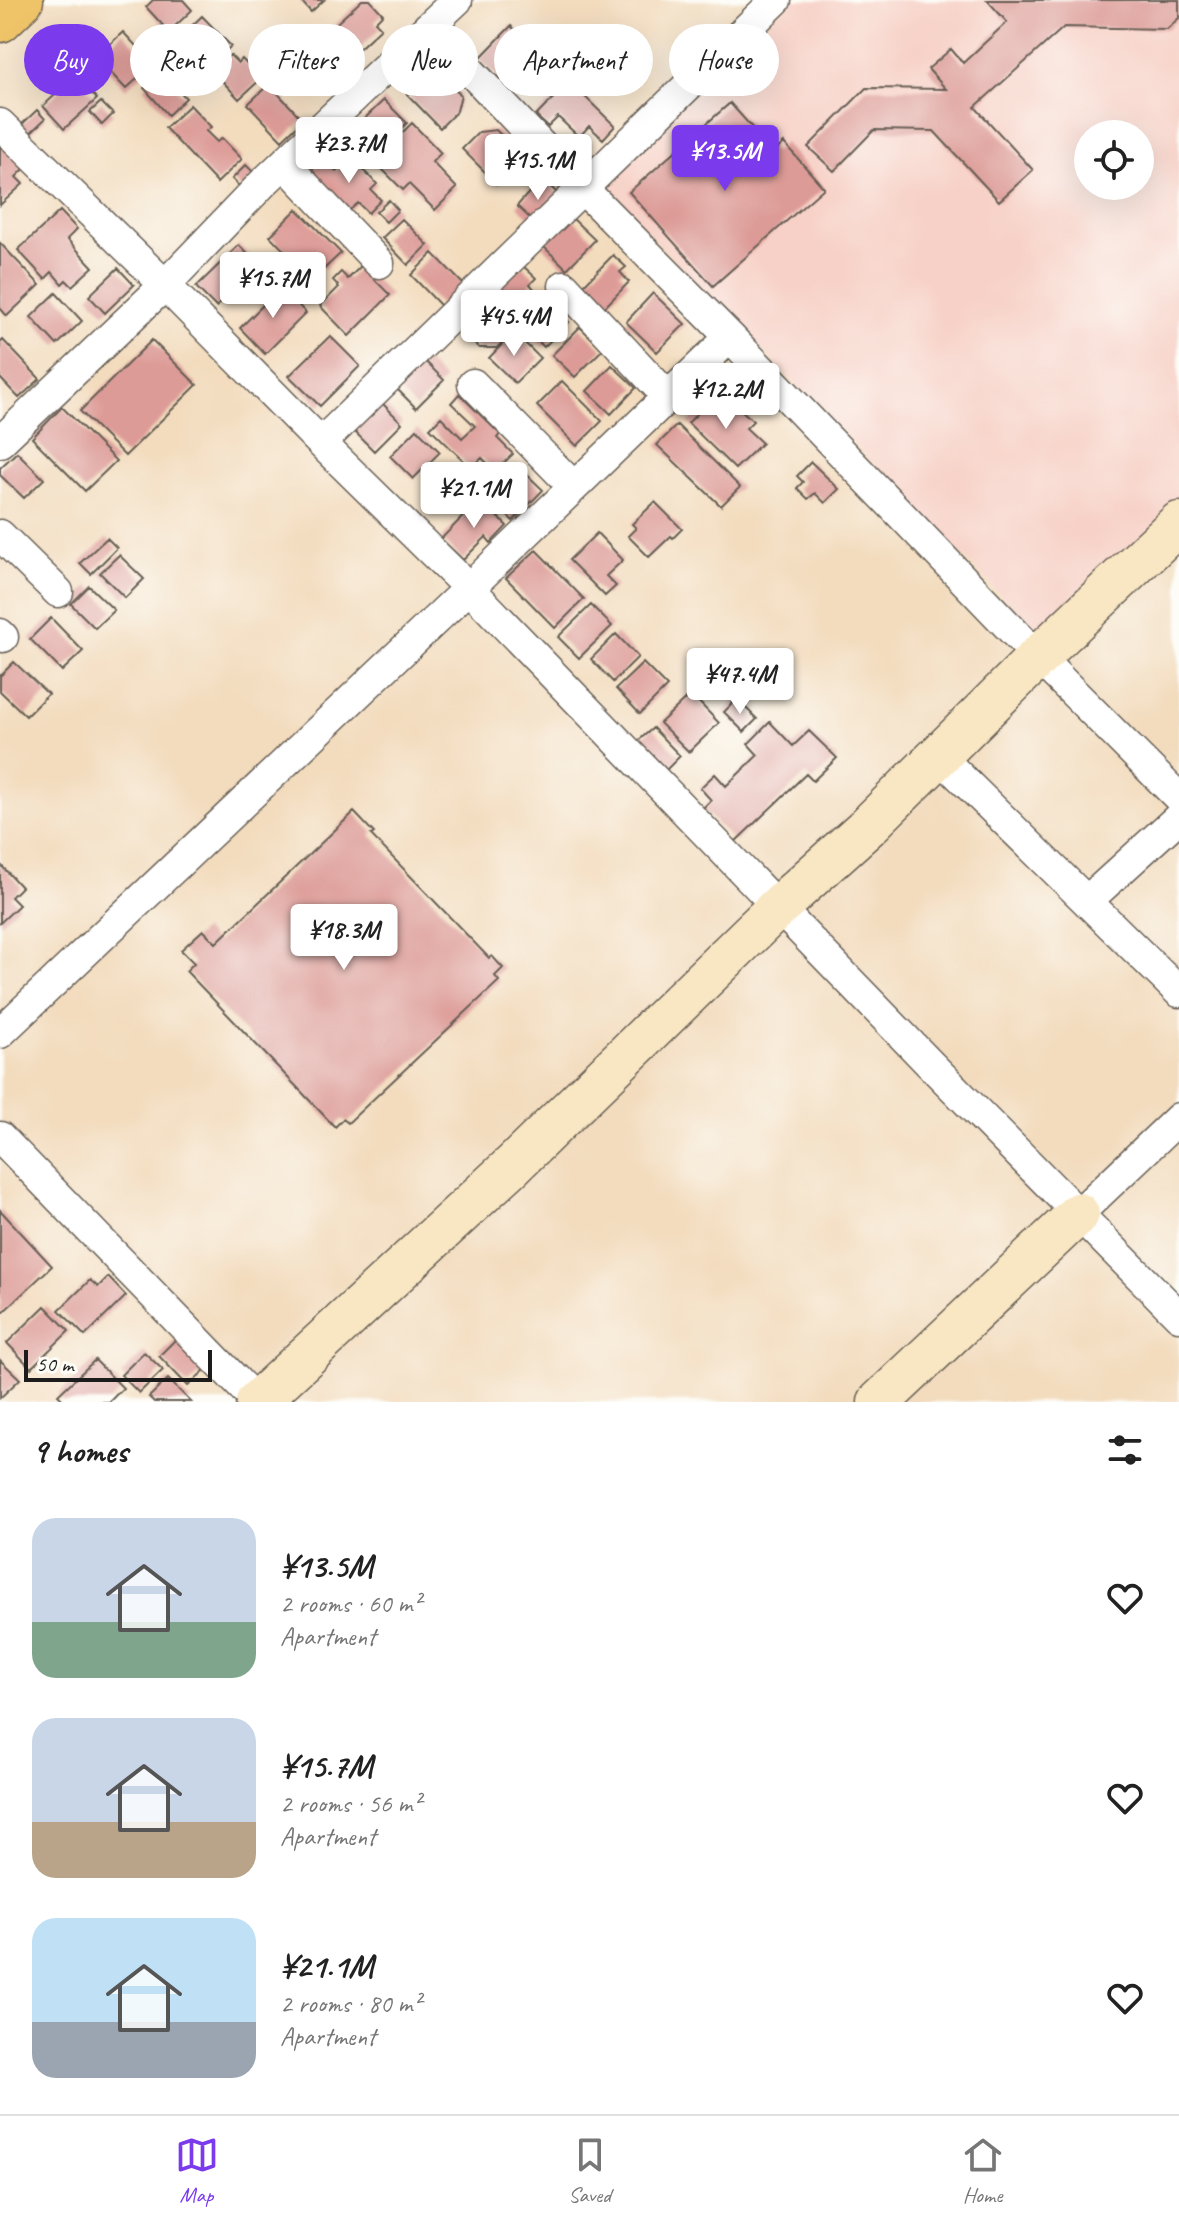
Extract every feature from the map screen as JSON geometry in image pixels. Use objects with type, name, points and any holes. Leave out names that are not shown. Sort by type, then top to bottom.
[{"type":"highway","points":[[0,20],[21,0]]},
{"type":"street","points":[[431,24],[457,0]]},
{"type":"street","points":[[321,443],[776,0]]},
{"type":"street","points":[[3,433],[165,285],[284,163],[381,71]]},
{"type":"street","points":[[478,79],[1038,657],[1179,798]]},
{"type":"street","points":[[0,124],[469,588],[1179,1316]]},
{"type":"street","points":[[284,163],[379,263]]},
{"type":"street","points":[[564,286],[667,396]]},
{"type":"street","points":[[0,1033],[730,337]]},
{"type":"street","points":[[473,384],[574,487]]},
{"type":"street","points":[[0,1137],[257,1402],[524,1155],[1179,523]]},
{"type":"street","points":[[0,535],[58,592]]},
{"type":"street","points":[[939,756],[1179,992]]},
{"type":"street","points":[[1087,901],[1179,817]]},
{"type":"street","points":[[879,1402],[1179,1118]]},
{"type":"shaded area","points":[[792,0],[1179,0],[1179,503],[1049,628],[1033,628],[604,188],[604,181],[692,96],[779,96],[779,24],[767,24]]},
{"type":"building","points":[[153,0],[183,0],[192,10],[177,24],[162,24],[146,7]]},
{"type":"building","points":[[300,0],[324,0],[311,12]]},
{"type":"building","points":[[362,0],[370,0],[383,14],[375,22],[381,28],[365,43],[365,24],[336,24]]},
{"type":"building","points":[[987,0],[1179,0],[1179,18],[1167,29],[1064,27],[975,107],[1033,170],[999,201],[934,131],[874,130],[834,171],[808,147],[866,88],[946,89],[928,69],[951,49],[963,63],[1007,22]]},
{"type":"building","points":[[202,16],[210,24],[194,24]]},
{"type":"building","points":[[123,32],[130,39],[130,85],[126,89],[114,76],[114,40]]},
{"type":"building","points":[[494,44],[494,74],[479,59]]},
{"type":"building","points":[[232,57],[238,63],[242,59],[248,65],[248,91],[239,99],[232,91]]},
{"type":"building","points":[[54,96],[94,96],[97,99],[64,129],[43,106]]},
{"type":"building","points":[[151,96],[186,98],[168,115]]},
{"type":"building","points":[[256,96],[280,96],[303,120],[282,140],[248,104]]},
{"type":"building","points":[[409,96],[461,96],[457,111],[440,128]]},
{"type":"building","points":[[555,96],[584,96],[615,126],[603,139],[589,126],[579,137],[558,117],[548,127],[536,116]]},
{"type":"building","points":[[384,100],[407,123],[385,144],[363,120]]},
{"type":"building","points":[[101,102],[113,114],[102,125],[90,112]]},
{"type":"building","points":[[730,103],[774,152],[784,143],[824,188],[713,286],[629,192]]},
{"type":"building","points":[[190,105],[211,127],[206,131],[217,142],[222,138],[242,159],[217,183],[165,128]]},
{"type":"building","points":[[37,110],[45,119],[27,136],[19,127]]},
{"type":"building","points":[[412,123],[441,153],[432,162],[457,188],[435,210],[409,184],[403,190],[374,161]]},
{"type":"building","points":[[496,130],[518,152],[514,168],[497,184],[462,149],[479,132]]},
{"type":"building","points":[[0,144],[25,168],[16,177],[23,184],[0,205]]},
{"type":"building","points":[[323,159],[336,171],[344,163],[351,170],[357,164],[377,184],[371,190],[381,200],[368,213],[358,203],[350,210],[311,171]]},
{"type":"building","points":[[246,165],[256,175],[242,189],[232,179]]},
{"type":"building","points":[[550,186],[560,196],[535,223],[517,206],[532,189]]},
{"type":"building","points":[[389,200],[398,210],[386,222],[376,212]]},
{"type":"building","points":[[297,209],[341,253],[324,269],[316,261],[305,272],[270,236]]},
{"type":"building","points":[[60,211],[77,229],[67,239],[93,267],[72,286],[66,280],[62,284],[52,272],[45,279],[18,250]]},
{"type":"building","points":[[571,217],[595,240],[567,269],[543,246]]},
{"type":"building","points":[[402,219],[428,245],[408,265],[382,238]]},
{"type":"building","points":[[0,243],[40,285],[7,316],[0,308]]},
{"type":"building","points":[[239,245],[259,266],[216,307],[196,287]]},
{"type":"building","points":[[433,253],[464,285],[442,307],[411,275]]},
{"type":"building","points":[[613,255],[626,267],[620,272],[629,282],[603,309],[581,288]]},
{"type":"building","points":[[522,265],[536,278],[530,284],[535,290],[509,316],[490,297]]},
{"type":"building","points":[[361,266],[390,295],[349,336],[320,306],[339,287],[333,280],[341,272],[348,279]]},
{"type":"building","points":[[118,268],[134,285],[105,313],[89,296]]},
{"type":"building","points":[[281,287],[306,313],[265,354],[240,328]]},
{"type":"building","points":[[56,293],[82,321],[57,345],[31,317]]},
{"type":"building","points":[[653,293],[685,324],[657,352],[626,322]]},
{"type":"building","points":[[546,300],[569,322],[544,347],[521,324]]},
{"type":"building","points":[[484,302],[514,329],[497,348],[479,348],[459,329]]},
{"type":"building","points":[[580,327],[603,349],[575,377],[552,355]]},
{"type":"building","points":[[514,332],[540,358],[515,383],[489,358]]},
{"type":"building","points":[[330,336],[360,366],[320,406],[289,376]]},
{"type":"building","points":[[3,340],[40,379],[19,398],[0,378],[0,343]]},
{"type":"building","points":[[152,340],[197,385],[125,456],[80,411]]},
{"type":"building","points":[[423,359],[444,380],[416,408],[395,387]]},
{"type":"building","points":[[612,365],[636,388],[611,414],[587,391]]},
{"type":"building","points":[[562,381],[602,421],[577,446],[537,406]]},
{"type":"building","points":[[459,394],[500,434],[497,438],[513,454],[495,471],[482,458],[471,468],[430,428],[441,417],[462,438],[475,426],[451,403]]},
{"type":"building","points":[[714,396],[730,411],[736,405],[753,421],[746,428],[762,443],[735,469],[688,423]]},
{"type":"building","points":[[381,402],[402,423],[374,451],[353,430]]},
{"type":"building","points":[[62,407],[116,461],[85,491],[32,438]]},
{"type":"building","points":[[677,425],[740,487],[721,506],[657,445]]},
{"type":"building","points":[[417,429],[440,452],[413,479],[390,456]]},
{"type":"building","points":[[17,452],[44,479],[24,498],[0,475],[0,468]]},
{"type":"building","points":[[811,462],[839,489],[825,503],[815,493],[808,499],[797,488],[803,482],[797,476]]},
{"type":"building","points":[[518,466],[543,490],[513,521],[488,497]]},
{"type":"building","points":[[480,499],[507,526],[491,543],[486,537],[463,560],[441,539]]},
{"type":"building","points":[[655,502],[682,529],[649,557],[628,536],[636,528],[632,524]]},
{"type":"building","points":[[597,533],[623,560],[606,576],[616,586],[605,596],[569,560]]},
{"type":"building","points":[[107,538],[117,548],[91,574],[80,563]]},
{"type":"building","points":[[536,550],[584,599],[555,628],[506,578]]},
{"type":"building","points":[[119,555],[144,579],[125,598],[100,573]]},
{"type":"building","points":[[89,586],[114,610],[95,628],[71,604]]},
{"type":"building","points":[[591,605],[612,626],[579,658],[558,637]]},
{"type":"building","points":[[51,618],[83,651],[62,671],[30,639]]},
{"type":"building","points":[[616,634],[638,657],[613,682],[591,659]]},
{"type":"building","points":[[14,662],[48,694],[26,716],[0,691],[0,676]]},
{"type":"building","points":[[643,663],[667,687],[640,714],[616,689]]},
{"type":"building","points":[[691,694],[719,723],[689,752],[660,723]]},
{"type":"building","points":[[737,699],[757,719],[744,732],[724,712]]},
{"type":"building","points":[[770,722],[793,746],[809,731],[837,758],[813,781],[806,774],[735,842],[702,809],[711,800],[700,788],[715,774],[726,786],[758,755],[748,744]]},
{"type":"building","points":[[653,728],[680,756],[666,770],[638,741]]},
{"type":"building","points":[[354,812],[374,833],[371,835],[489,958],[492,956],[503,968],[495,976],[499,981],[348,1123],[343,1119],[335,1127],[186,971],[194,963],[181,950],[203,930],[216,943]]},
{"type":"building","points":[[0,864],[21,887],[11,897],[19,905],[0,923]]},
{"type":"building","points":[[0,1210],[52,1266],[0,1315]]},
{"type":"building","points":[[108,1277],[126,1296],[85,1336],[59,1310],[90,1280],[98,1287]]},
{"type":"building","points":[[45,1306],[69,1331],[31,1368],[7,1343]]},
{"type":"building","points":[[178,1337],[208,1367],[188,1386],[159,1356]]},
{"type":"building","points":[[144,1352],[163,1370],[139,1393],[121,1375]]},
{"type":"building","points":[[0,1360],[20,1379],[0,1398]]},
{"type":"building","points":[[95,1360],[123,1388],[109,1402],[65,1402],[58,1395]]},
{"type":"building","points":[[168,1379],[191,1402],[154,1402],[149,1397]]}]
